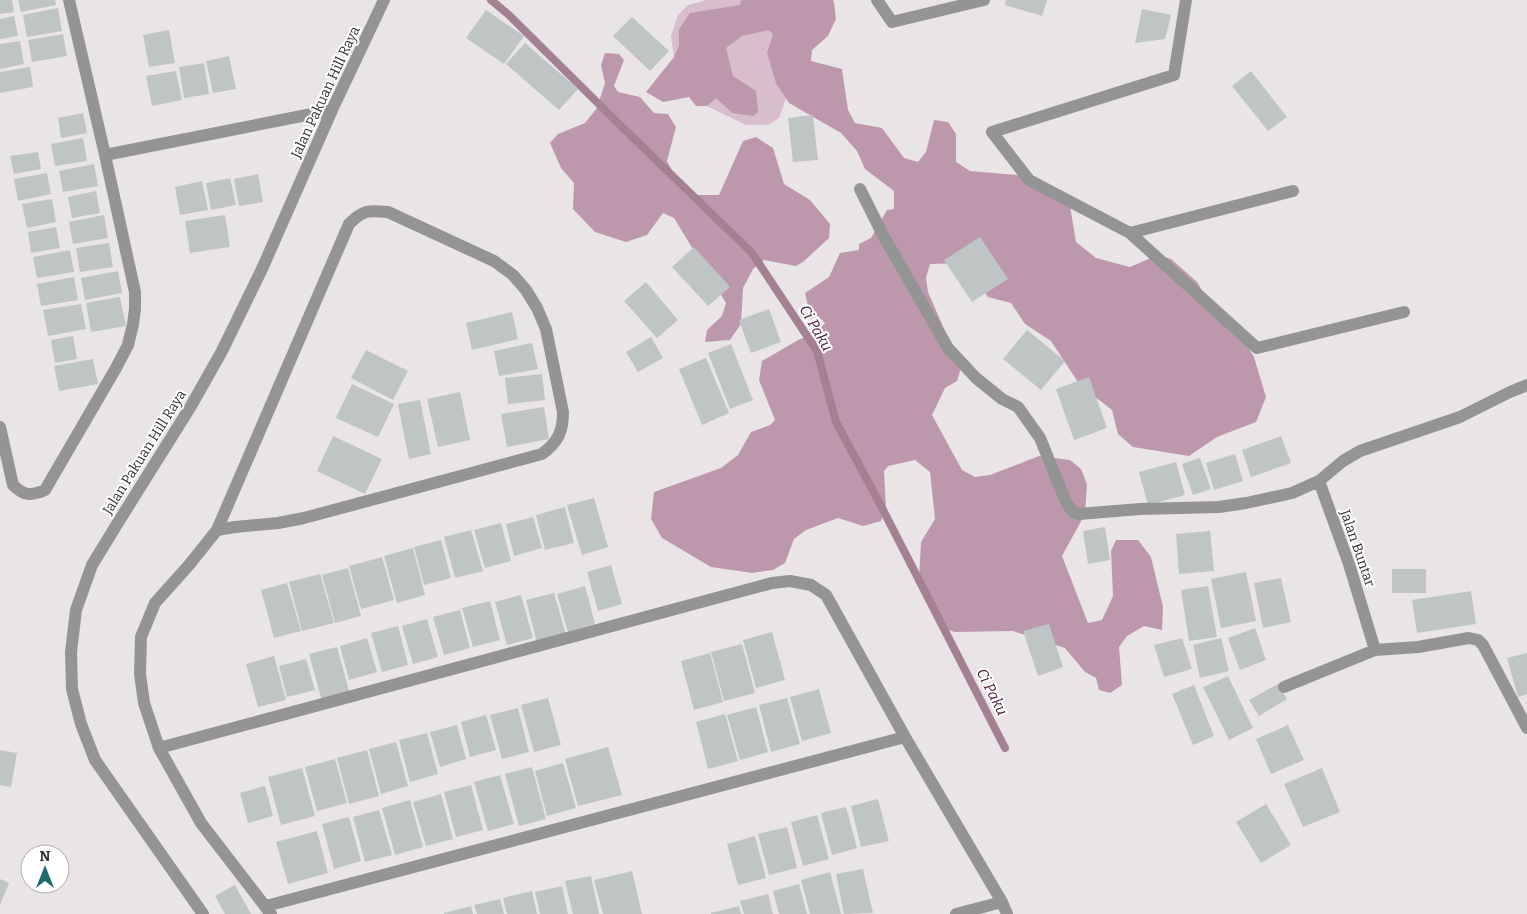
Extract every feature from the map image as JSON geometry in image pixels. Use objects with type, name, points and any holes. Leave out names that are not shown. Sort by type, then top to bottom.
[{"type":"street","points":[[0,427],[13,485],[20,492],[28,494],[45,490],[116,368],[128,345],[133,324],[135,292],[69,0]]},
{"type":"street","name":"Jalan Pakuan Hill Raya","points":[[202,914],[95,760],[81,724],[72,689],[71,652],[76,610],[92,565],[191,406],[222,351],[262,269],[332,110],[384,0]]},
{"type":"street","points":[[877,0],[892,22],[984,0]]},
{"type":"street","points":[[1186,0],[1174,74],[992,132],[1029,180],[1130,233],[1257,348],[1404,312]]},
{"type":"street","points":[[105,156],[332,110]]},
{"type":"street","points":[[860,189],[884,237],[948,348],[976,378],[1002,399],[1018,408],[1040,438],[1067,504],[1074,513],[1140,508],[1219,507],[1292,493],[1319,480],[1343,461],[1360,451],[1460,417],[1527,385]]},
{"type":"street","points":[[1130,233],[1293,191]]},
{"type":"street","points":[[216,530],[304,518],[542,454],[552,446],[558,437],[562,425],[562,412],[546,329],[537,308],[526,290],[513,275],[494,261],[388,212],[371,210],[358,215],[349,224],[216,530],[155,603],[141,637],[140,674],[144,703],[159,748],[201,823],[268,910],[905,737]]},
{"type":"street","name":"Jalan Buntar","points":[[1319,480],[1349,564],[1374,650]]},
{"type":"street","points":[[159,748],[772,583],[790,581],[811,585],[826,595],[905,737],[1004,908],[956,914]]},
{"type":"street","points":[[1284,688],[1374,650],[1418,647],[1469,638],[1478,640],[1484,645],[1527,728]]},
{"type":"shaded area","points":[[706,0],[810,0],[791,84],[779,118],[768,125],[746,125],[707,106],[690,92],[674,57],[671,36],[678,15],[688,5]]},
{"type":"shaded area","points":[[741,0],[833,0],[836,19],[828,36],[812,50],[811,61],[842,69],[848,110],[855,123],[882,128],[904,158],[918,162],[926,152],[934,120],[948,122],[956,134],[956,162],[970,171],[1017,175],[1070,206],[1076,242],[1096,258],[1130,267],[1158,255],[1171,259],[1197,282],[1208,301],[1242,337],[1254,357],[1266,397],[1256,422],[1217,437],[1189,456],[1133,447],[1118,434],[1112,410],[1080,385],[1051,341],[1025,324],[1011,303],[988,297],[963,263],[930,264],[926,278],[928,292],[961,368],[957,381],[945,388],[932,415],[962,470],[975,477],[990,475],[1039,456],[1070,460],[1081,469],[1087,484],[1085,514],[1062,556],[1088,623],[1102,620],[1113,596],[1111,551],[1116,540],[1138,540],[1151,557],[1163,607],[1162,630],[1144,626],[1127,636],[1119,647],[1122,685],[1110,693],[1099,690],[1096,678],[1085,672],[1065,648],[1013,631],[955,632],[942,628],[919,578],[921,542],[935,519],[930,472],[915,460],[888,466],[884,471],[886,509],[881,521],[863,526],[838,518],[806,530],[794,539],[785,563],[773,570],[752,573],[711,567],[662,538],[651,519],[654,492],[721,468],[738,455],[751,432],[770,425],[775,420],[759,380],[762,361],[800,339],[815,335],[825,323],[808,306],[805,293],[829,277],[840,253],[859,250],[859,244],[871,238],[887,210],[894,209],[894,191],[865,169],[857,151],[841,133],[789,103],[776,83],[767,53],[773,34],[768,30],[742,36],[726,48],[733,76],[756,91],[758,112],[753,116],[732,113],[716,98],[707,106],[696,106],[689,97],[663,102],[646,92],[674,57],[679,46],[679,29],[690,13],[740,5]]},
{"type":"shaded area","points":[[605,53],[619,54],[624,60],[614,86],[618,92],[640,97],[654,113],[668,114],[676,127],[667,161],[677,180],[697,195],[719,195],[743,141],[756,137],[773,148],[784,184],[810,200],[830,224],[829,238],[803,262],[796,266],[764,260],[753,269],[743,288],[741,324],[730,340],[705,342],[707,330],[722,316],[726,303],[674,218],[663,213],[647,235],[626,242],[595,232],[573,209],[574,183],[561,168],[550,143],[558,134],[585,123],[597,108],[605,83],[601,65]]},
{"type":"building","points":[[0,0],[12,0],[14,12],[0,14]]},
{"type":"building","points":[[18,0],[55,0],[56,5],[21,12]]},
{"type":"building","points":[[1006,0],[1047,0],[1042,16],[1005,5]]},
{"type":"building","points":[[58,8],[62,31],[27,37],[23,15]]},
{"type":"building","points":[[1142,9],[1171,15],[1165,39],[1135,43]]},
{"type":"building","points":[[486,10],[524,36],[504,64],[466,38]]},
{"type":"building","points":[[14,16],[18,36],[0,39],[0,19]]},
{"type":"building","points":[[632,17],[669,51],[650,71],[613,36]]},
{"type":"building","points":[[169,30],[175,63],[149,67],[143,35]]},
{"type":"building","points":[[63,34],[67,56],[32,62],[28,40]]},
{"type":"building","points":[[20,41],[24,64],[0,69],[0,44]]},
{"type":"building","points":[[525,43],[578,89],[559,110],[506,64]]},
{"type":"building","points":[[229,56],[236,89],[213,93],[206,61]]},
{"type":"building","points":[[204,63],[209,94],[184,98],[179,67]]},
{"type":"building","points":[[30,67],[33,87],[0,93],[0,72]]},
{"type":"building","points":[[176,71],[182,100],[152,106],[146,76]]},
{"type":"building","points":[[1251,71],[1287,117],[1268,131],[1232,86]]},
{"type":"building","points":[[83,113],[87,133],[61,138],[58,118]]},
{"type":"building","points":[[813,115],[818,160],[793,162],[788,118]]},
{"type":"building","points":[[83,138],[87,161],[55,166],[51,144]]},
{"type":"building","points":[[38,152],[41,169],[14,174],[10,156]]},
{"type":"building","points":[[94,164],[98,186],[63,192],[59,171]]},
{"type":"building","points":[[47,173],[51,194],[18,201],[14,179]]},
{"type":"building","points":[[258,174],[263,202],[239,206],[234,179]]},
{"type":"building","points":[[230,178],[236,205],[211,210],[206,183]]},
{"type":"building","points":[[202,181],[208,210],[180,215],[175,187]]},
{"type":"building","points":[[96,191],[100,213],[72,218],[68,197]]},
{"type":"building","points":[[52,199],[56,222],[27,228],[22,204]]},
{"type":"building","points":[[104,215],[108,238],[73,244],[69,222]]},
{"type":"building","points":[[225,215],[230,247],[190,253],[185,221]]},
{"type":"building","points":[[56,227],[60,248],[31,253],[28,232]]},
{"type":"building","points":[[980,237],[1008,279],[972,302],[944,260]]},
{"type":"building","points":[[109,243],[113,267],[80,272],[76,248]]},
{"type":"building","points":[[694,247],[730,287],[708,306],[672,267]]},
{"type":"building","points":[[70,250],[74,272],[37,278],[33,257]]},
{"type":"building","points":[[118,271],[122,293],[85,300],[81,278]]},
{"type":"building","points":[[74,277],[78,300],[41,306],[37,284]]},
{"type":"building","points":[[646,282],[678,320],[657,338],[624,301]]},
{"type":"building","points":[[120,297],[126,326],[91,332],[86,303]]},
{"type":"building","points":[[81,304],[86,329],[48,336],[43,310]]},
{"type":"building","points":[[769,309],[781,342],[751,353],[739,320]]},
{"type":"building","points":[[512,312],[518,339],[472,350],[466,323]]},
{"type":"building","points":[[1027,330],[1065,361],[1041,390],[1003,359]]},
{"type":"building","points":[[73,336],[77,359],[55,363],[51,340]]},
{"type":"building","points":[[651,337],[663,358],[638,372],[626,352]]},
{"type":"building","points":[[532,343],[538,369],[499,376],[494,351]]},
{"type":"building","points":[[731,344],[753,400],[730,409],[708,353]]},
{"type":"building","points":[[366,350],[408,371],[393,400],[351,378]]},
{"type":"building","points":[[706,358],[729,413],[702,425],[679,369]]},
{"type":"building","points":[[93,359],[98,384],[59,391],[54,366]]},
{"type":"building","points":[[542,374],[545,400],[508,404],[505,378]]},
{"type":"building","points":[[1089,377],[1107,428],[1074,440],[1056,389]]},
{"type":"building","points":[[352,384],[394,404],[378,437],[336,418]]},
{"type":"building","points":[[460,392],[470,440],[438,447],[427,399]]},
{"type":"building","points":[[420,400],[431,454],[409,459],[398,404]]},
{"type":"building","points":[[544,407],[549,439],[507,447],[501,414]]},
{"type":"building","points":[[333,436],[382,459],[365,494],[317,471]]},
{"type":"building","points":[[1281,436],[1291,463],[1251,477],[1242,450]]},
{"type":"building","points":[[1235,454],[1243,481],[1214,490],[1206,463]]},
{"type":"building","points":[[1200,458],[1211,489],[1193,495],[1182,464]]},
{"type":"building","points":[[1176,462],[1185,495],[1148,505],[1139,472]]},
{"type":"building","points":[[594,498],[608,547],[582,555],[567,505]]},
{"type":"building","points":[[565,507],[574,543],[545,550],[536,515]]},
{"type":"building","points":[[533,517],[542,548],[514,556],[506,524]]},
{"type":"building","points":[[501,523],[511,561],[485,568],[474,530]]},
{"type":"building","points":[[1105,527],[1110,560],[1088,564],[1083,531]]},
{"type":"building","points":[[471,530],[483,571],[455,578],[444,537]]},
{"type":"building","points":[[1210,531],[1214,571],[1179,574],[1176,534]]},
{"type":"building","points":[[441,540],[451,578],[424,585],[414,547]]},
{"type":"building","points":[[413,548],[425,595],[397,603],[384,556]]},
{"type":"building","points":[[382,557],[394,600],[361,609],[349,566]]},
{"type":"building","points":[[611,565],[622,604],[598,611],[587,572]]},
{"type":"building","points":[[348,568],[361,616],[335,623],[322,575]]},
{"type":"building","points":[[1392,569],[1426,569],[1426,593],[1392,593]]},
{"type":"building","points":[[1246,572],[1256,621],[1221,628],[1211,579]]},
{"type":"building","points":[[320,574],[334,623],[302,631],[289,582]]},
{"type":"building","points":[[1281,578],[1291,622],[1263,628],[1254,583]]},
{"type":"building","points":[[287,583],[301,631],[274,638],[261,590]]},
{"type":"building","points":[[585,586],[595,624],[568,632],[557,594]]},
{"type":"building","points":[[1208,586],[1217,637],[1189,641],[1181,590]]},
{"type":"building","points":[[1471,591],[1476,624],[1417,633],[1412,600]]},
{"type":"building","points":[[554,593],[566,635],[537,643],[526,600]]},
{"type":"building","points":[[521,595],[533,638],[507,645],[495,602]]},
{"type":"building","points":[[490,601],[500,640],[473,647],[462,608]]},
{"type":"building","points":[[460,610],[470,648],[444,655],[433,617]]},
{"type":"building","points":[[427,619],[438,657],[413,664],[402,626]]},
{"type":"building","points":[[1049,624],[1063,667],[1038,676],[1023,631]]},
{"type":"building","points":[[398,626],[408,665],[382,672],[371,633]]},
{"type":"building","points":[[1255,628],[1266,660],[1240,670],[1228,638]]},
{"type":"building","points":[[772,632],[785,680],[756,688],[743,640]]},
{"type":"building","points":[[367,638],[377,672],[349,680],[340,646]]},
{"type":"building","points":[[1182,638],[1192,669],[1164,677],[1154,645]]},
{"type":"building","points":[[1221,638],[1229,671],[1200,678],[1193,645]]},
{"type":"building","points":[[742,644],[755,693],[724,701],[711,652]]},
{"type":"building","points":[[337,647],[350,694],[322,701],[309,654]]},
{"type":"building","points":[[710,653],[723,702],[694,710],[681,661]]},
{"type":"building","points":[[1527,653],[1527,694],[1518,697],[1507,658]]},
{"type":"building","points":[[274,656],[286,700],[258,707],[246,664]]},
{"type":"building","points":[[306,659],[315,690],[287,697],[279,666]]},
{"type":"building","points":[[1228,676],[1253,728],[1229,740],[1203,687]]},
{"type":"building","points":[[1278,684],[1287,699],[1259,716],[1249,700]]},
{"type":"building","points":[[1194,685],[1214,736],[1193,745],[1172,694]]},
{"type":"building","points":[[819,689],[831,733],[802,741],[790,697]]},
{"type":"building","points":[[548,698],[561,745],[534,752],[521,705]]},
{"type":"building","points":[[787,698],[800,744],[771,752],[759,705]]},
{"type":"building","points":[[756,707],[768,752],[740,760],[727,715]]},
{"type":"building","points":[[518,708],[529,752],[502,759],[490,715]]},
{"type":"building","points":[[725,714],[738,761],[708,769],[696,722]]},
{"type":"building","points":[[486,715],[496,750],[470,757],[461,722]]},
{"type":"building","points":[[457,725],[466,759],[440,767],[430,732]]},
{"type":"building","points":[[1288,725],[1304,760],[1271,774],[1256,739]]},
{"type":"building","points":[[427,733],[438,774],[410,782],[399,740]]},
{"type":"building","points":[[396,742],[408,786],[381,794],[369,749]]},
{"type":"building","points":[[608,747],[622,795],[578,806],[565,759]]},
{"type":"building","points":[[0,750],[17,753],[11,787],[0,785]]},
{"type":"building","points":[[367,750],[379,796],[349,804],[337,758]]},
{"type":"building","points":[[335,759],[347,803],[317,811],[305,767]]},
{"type":"building","points":[[563,763],[576,808],[547,816],[535,771]]},
{"type":"building","points":[[532,767],[546,819],[519,826],[505,774]]},
{"type":"building","points":[[302,768],[315,816],[281,825],[268,777]]},
{"type":"building","points":[[1322,768],[1340,812],[1303,827],[1284,784]]},
{"type":"building","points":[[500,775],[514,824],[488,831],[474,782]]},
{"type":"building","points":[[471,785],[483,830],[456,837],[444,792]]},
{"type":"building","points":[[265,786],[273,816],[248,823],[240,793]]},
{"type":"building","points":[[441,794],[453,839],[426,846],[413,802]]},
{"type":"building","points":[[878,799],[889,841],[861,847],[851,806]]},
{"type":"building","points":[[410,800],[423,847],[395,855],[382,808]]},
{"type":"building","points":[[1266,804],[1291,845],[1261,863],[1236,822]]},
{"type":"building","points":[[846,807],[857,848],[832,855],[821,813]]},
{"type":"building","points":[[379,810],[392,855],[365,862],[353,817]]},
{"type":"building","points":[[817,815],[829,859],[803,866],[791,822]]},
{"type":"building","points":[[349,817],[361,861],[334,869],[322,824]]},
{"type":"building","points":[[787,827],[797,868],[769,875],[758,834]]},
{"type":"building","points":[[317,831],[328,873],[288,884],[276,842]]},
{"type":"building","points":[[755,836],[766,878],[738,885],[727,844]]},
{"type":"building","points":[[863,869],[873,913],[844,914],[836,874]]},
{"type":"building","points":[[632,871],[642,914],[603,914],[594,880]]},
{"type":"building","points":[[830,872],[841,914],[810,914],[801,880]]},
{"type":"building","points":[[591,876],[599,914],[573,914],[565,881]]},
{"type":"building","points":[[0,879],[9,883],[0,905]]},
{"type":"building","points":[[799,884],[807,914],[779,914],[773,891]]},
{"type":"building","points":[[235,885],[251,914],[225,914],[215,896]]},
{"type":"building","points":[[562,886],[568,914],[540,914],[535,892]]},
{"type":"building","points":[[532,891],[537,914],[507,914],[503,898]]},
{"type":"building","points":[[768,894],[773,914],[744,914],[740,901]]},
{"type":"building","points":[[500,899],[504,914],[477,914],[474,905]]},
{"type":"building","points":[[471,906],[473,914],[444,914],[444,913]]},
{"type":"building","points":[[739,906],[741,914],[711,914],[711,913]]},
{"type":"waterway","name":"Ci Paku","points":[[491,0],[509,15],[752,253],[817,351],[836,422],[1005,748]]}]
